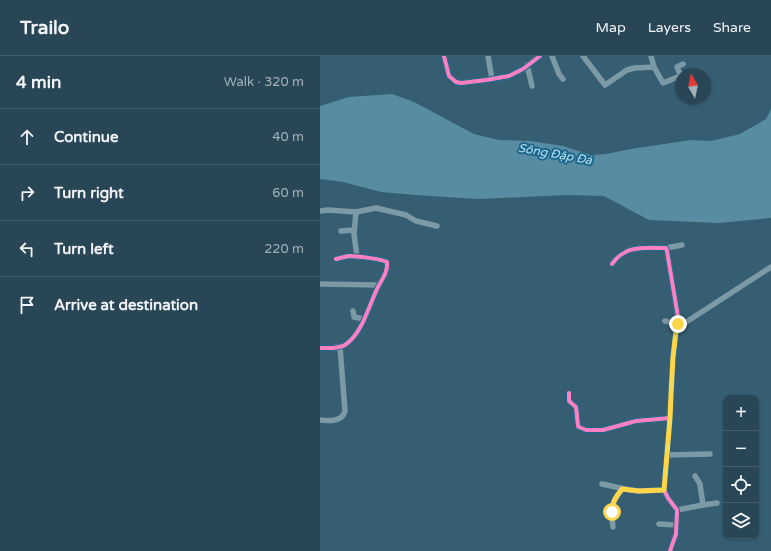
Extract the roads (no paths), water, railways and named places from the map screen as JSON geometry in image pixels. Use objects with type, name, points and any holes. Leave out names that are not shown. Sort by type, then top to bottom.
[{"type":"street","points":[[444,56],[449,76],[456,82],[461,83],[470,83],[509,76],[523,69],[540,56]]},
{"type":"street","points":[[488,56],[492,79]]},
{"type":"street","points":[[552,56],[562,79]]},
{"type":"street","points":[[583,56],[605,85],[627,70],[654,66]]},
{"type":"street","points":[[651,56],[654,66],[663,83],[680,76],[677,66],[683,64]]},
{"type":"street","points":[[527,65],[532,86]]},
{"type":"street","points":[[320,211],[328,210],[356,212],[374,208],[382,208],[406,215],[416,221],[437,226]]},
{"type":"street","points":[[356,212],[354,239],[357,256]]},
{"type":"street","points":[[341,231],[354,230]]},
{"type":"street","points":[[612,264],[622,253],[628,250],[666,248],[682,245]]},
{"type":"street","points":[[666,248],[677,309],[668,455],[664,490],[677,510],[675,538],[670,551]]},
{"type":"street","points":[[320,348],[340,347],[344,345],[358,330],[387,268],[387,262],[384,260],[357,256],[336,259]]},
{"type":"street","points":[[677,326],[771,267]]},
{"type":"street","points":[[320,284],[378,285]]},
{"type":"street","points":[[353,311],[354,317],[364,318]]},
{"type":"street","points":[[665,321],[677,326]]},
{"type":"street","points":[[320,420],[335,420],[342,418],[344,415],[345,411],[340,347]]},
{"type":"street","points":[[569,393],[569,401],[576,407],[578,426],[586,430],[609,430],[636,421],[670,418]]},
{"type":"street","points":[[668,455],[710,454]]},
{"type":"street","points":[[695,476],[702,489],[703,505]]},
{"type":"street","points":[[602,484],[639,491],[664,490]]},
{"type":"street","points":[[613,527],[612,506],[615,498],[622,489]]},
{"type":"street","points":[[677,510],[717,504]]},
{"type":"street","points":[[659,524],[676,525]]},
{"type":"water","name":"Sông Đập Đá","points":[[392,94],[414,102],[474,134],[499,140],[530,141],[563,146],[591,155],[606,154],[691,140],[711,141],[740,134],[766,119],[771,109],[771,218],[719,223],[649,220],[604,196],[567,195],[478,199],[381,192],[343,182],[320,179],[320,106],[349,97]]}]
